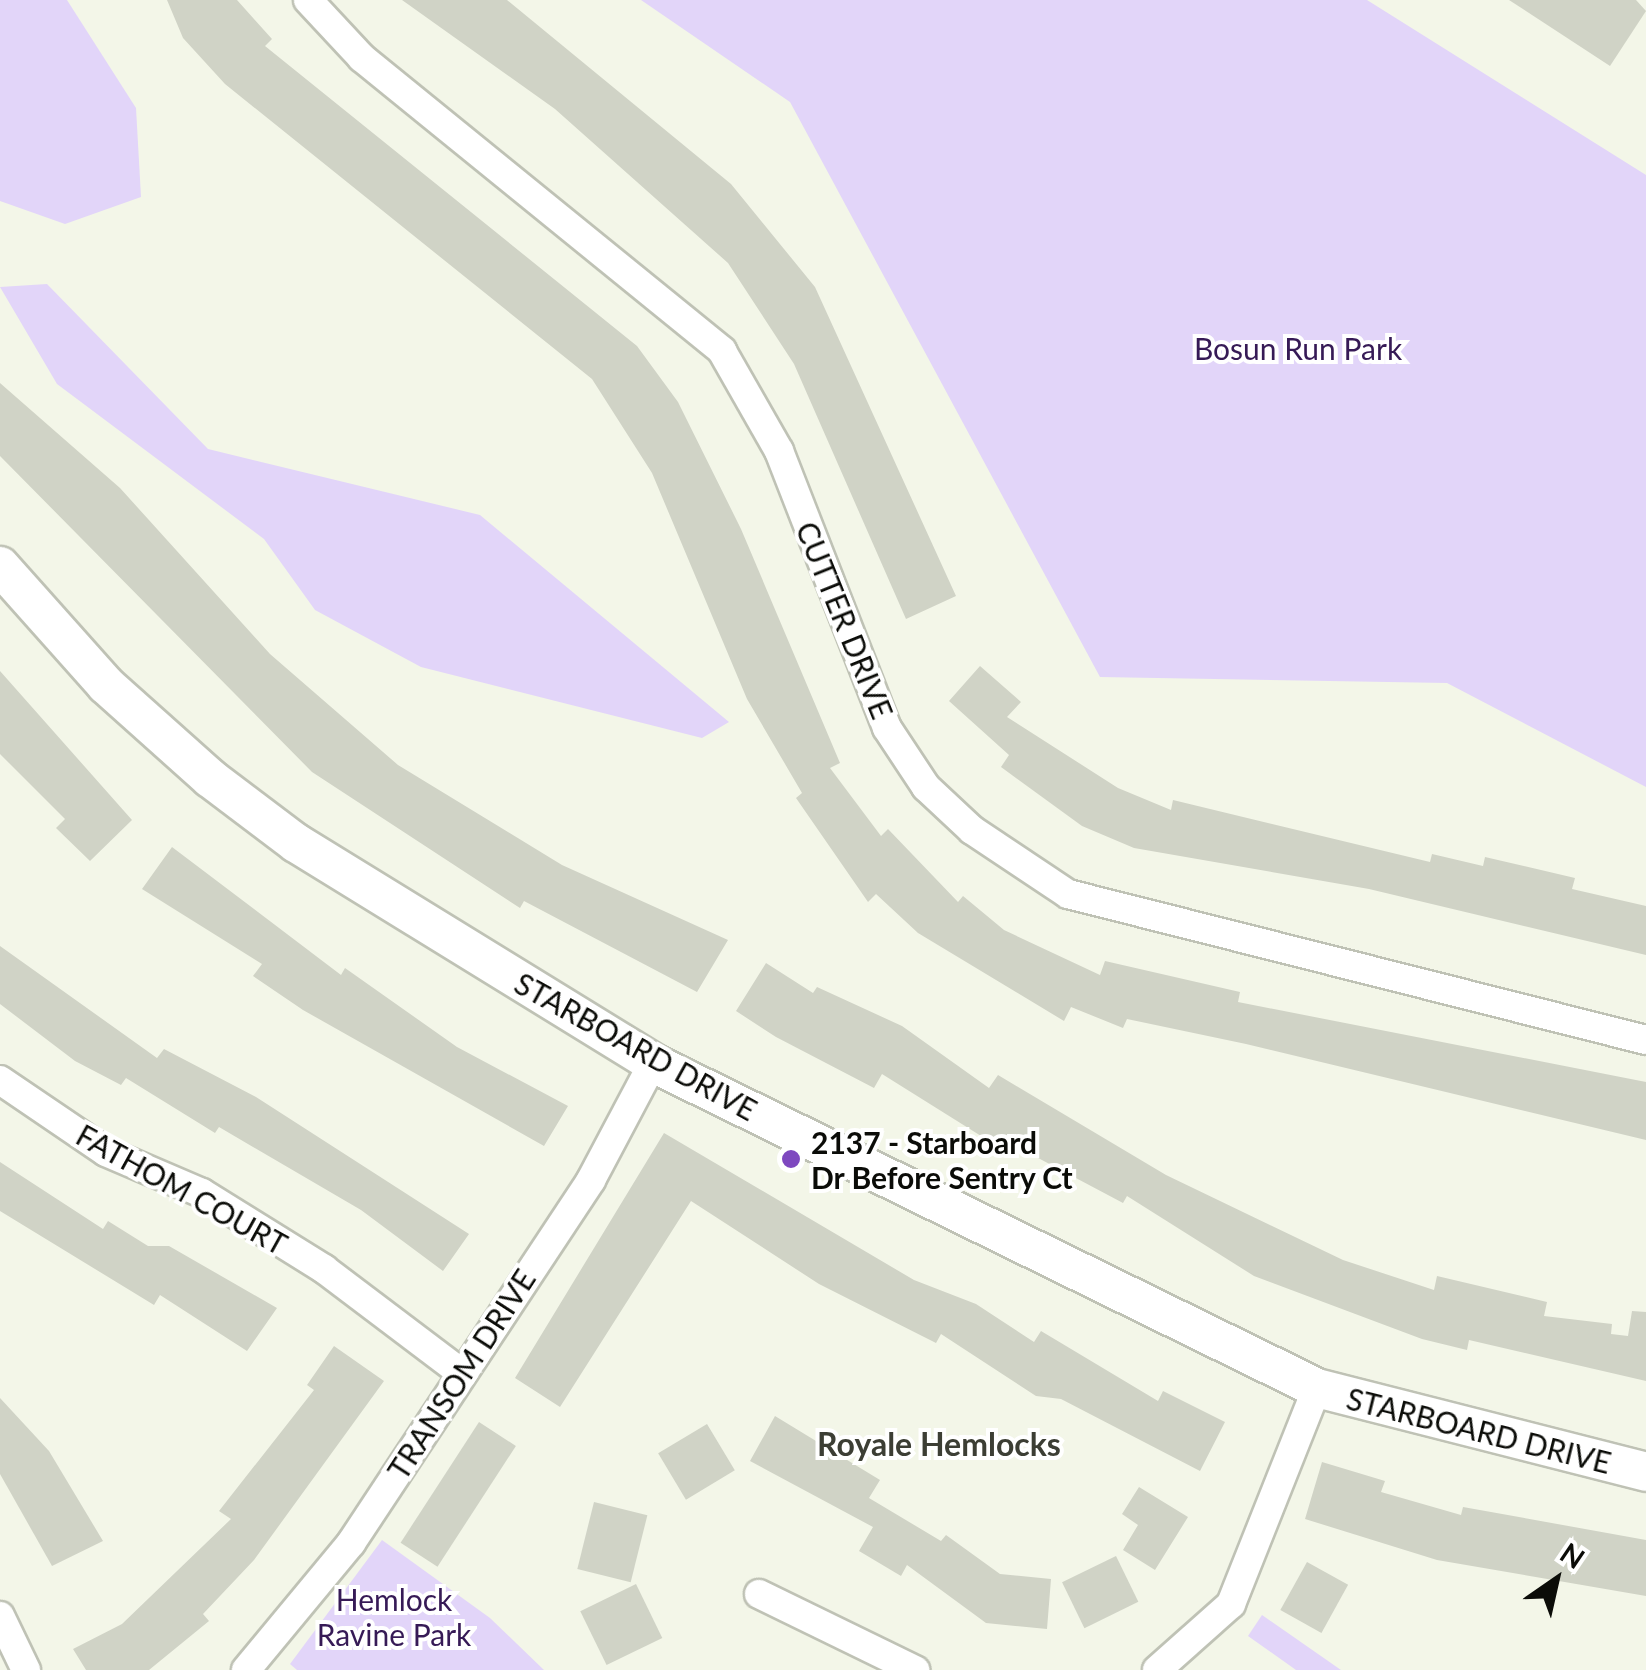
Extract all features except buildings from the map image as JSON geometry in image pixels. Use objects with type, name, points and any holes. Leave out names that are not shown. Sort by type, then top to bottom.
[{"type":"street","name":"CUTTER DRIVE","points":[[308,0],[362,58],[722,351],[779,451],[888,728],[926,787],[972,830],[1068,894],[1646,1040]]},
{"type":"street","name":"STARBOARD DRIVE","points":[[0,566],[106,685],[253,811],[653,1063],[1317,1388],[1646,1472]]},
{"type":"street","name":"TRANSOM DRIVE","points":[[246,1670],[352,1543],[459,1371],[591,1180],[653,1063]]},
{"type":"street","name":"FATHOM COURT","points":[[0,1080],[106,1152],[202,1194],[324,1269],[459,1371]]},
{"type":"street","points":[[1158,1670],[1231,1604],[1317,1388]]},
{"type":"street","points":[[758,1594],[915,1670]]},
{"type":"street","points":[[0,1616],[26,1670]]},
{"type":"green space","points":[[0,0],[67,0],[136,108],[141,197],[65,224],[0,201]]},
{"type":"green space","name":"Bosun Run Park","points":[[641,0],[1367,0],[1646,175],[1646,787],[1447,683],[1100,677],[790,102]]},
{"type":"green space","points":[[47,284],[208,449],[480,515],[729,722],[702,738],[421,667],[315,610],[264,539],[57,384],[0,287]]},
{"type":"green space","name":"Hemlock Ravine Park","points":[[382,1540],[490,1618],[544,1670],[297,1670],[290,1664]]},
{"type":"green space","points":[[1262,1615],[1341,1670],[1296,1670],[1248,1636]]},
{"type":"place","name":"2137 - Starboard Dr Before Sentry Ct","points":[[791,1159]]},
{"type":"district","name":"Royale Hemlocks","points":[[939,1444]]}]
